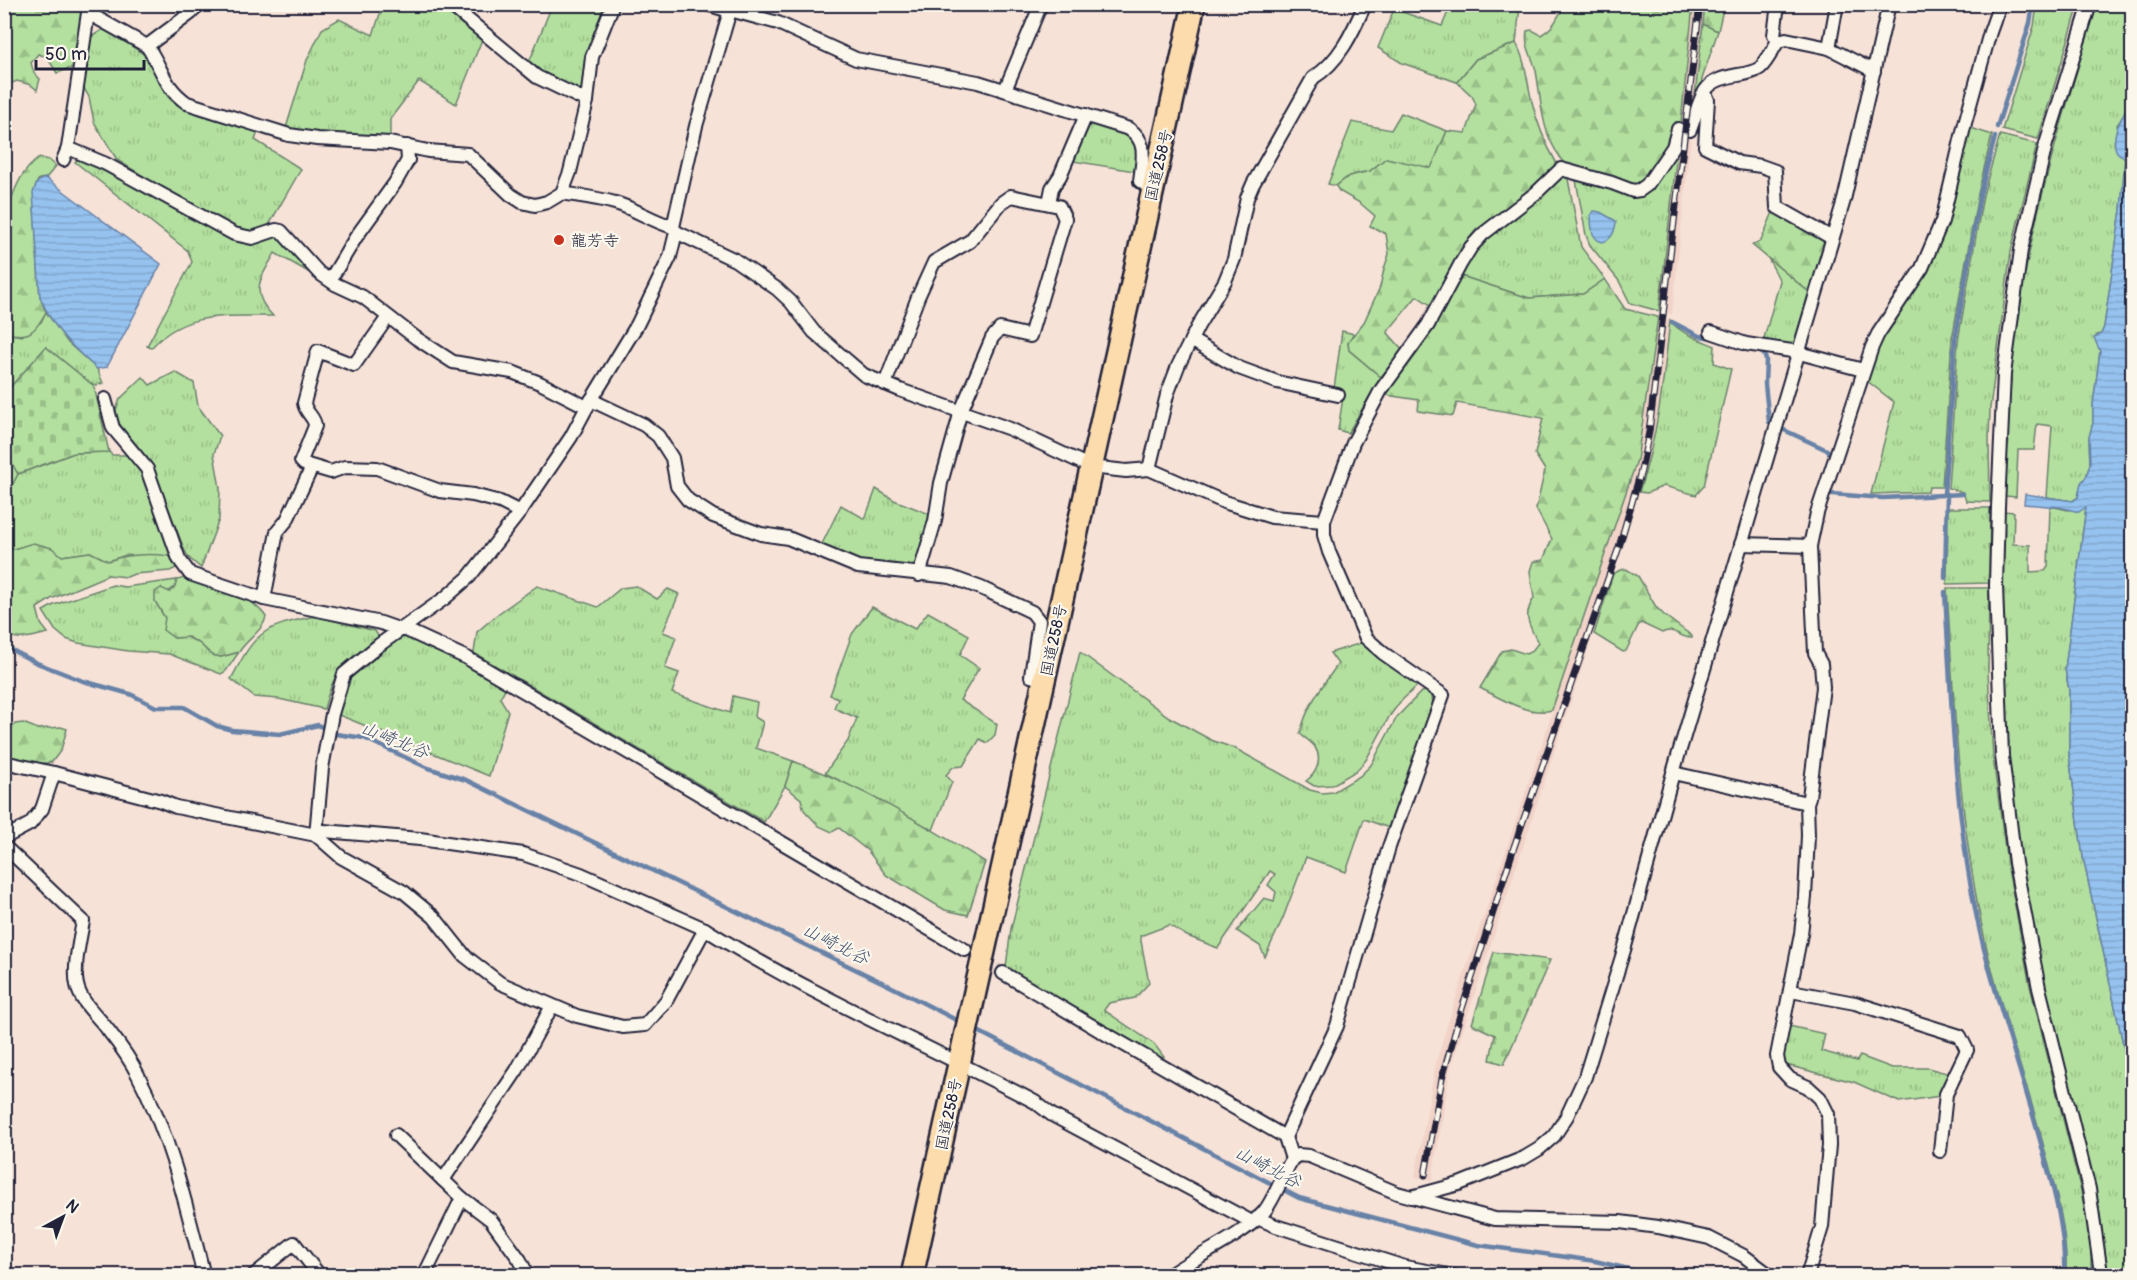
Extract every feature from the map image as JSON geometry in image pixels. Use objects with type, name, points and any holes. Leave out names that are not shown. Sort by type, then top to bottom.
[{"type":"highway","name":"国道258号","points":[[912,1275],[1194,4]]},
{"type":"street","points":[[147,46],[191,13],[198,4]]},
{"type":"street","points":[[449,4],[537,77],[587,101]]},
{"type":"street","points":[[63,160],[68,148],[89,9],[147,46],[174,94],[187,103],[289,135],[317,140],[406,146],[428,151],[468,154],[511,195],[522,202],[535,205],[547,202],[562,193],[570,172],[587,101],[592,57],[613,4]]},
{"type":"street","points":[[706,4],[731,8],[778,23],[856,59],[978,82],[1129,129],[1137,135],[1144,149],[1140,181],[1152,190]]},
{"type":"street","points":[[1005,90],[1041,4]]},
{"type":"street","points":[[1149,469],[1167,395],[1191,340],[1225,281],[1234,259],[1245,206],[1253,184],[1313,78],[1324,71],[1350,38],[1365,4]]},
{"type":"street","points":[[1778,4],[1774,35],[1778,41]]},
{"type":"street","points":[[1829,48],[1837,4]]},
{"type":"street","points":[[1411,1197],[1459,1184],[1524,1158],[1539,1149],[1554,1136],[1567,1116],[1585,1077],[1844,200],[1889,4]]},
{"type":"street","points":[[1807,1275],[1822,1227],[1829,1145],[1828,1114],[1820,1098],[1808,1087],[1790,1079],[1779,1067],[1777,1056],[1791,991],[1805,897],[1808,835],[1806,803],[1809,796],[1823,687],[1821,664],[1815,653],[1810,546],[1817,513],[1863,370],[1878,334],[1922,268],[1942,221],[1965,123],[2000,4]]},
{"type":"street","points":[[2090,4],[2046,144],[2021,250],[2004,374],[1996,586],[2002,756],[2016,863],[2039,988],[2089,1189],[2100,1275]]},
{"type":"street","points":[[316,835],[322,768],[332,714],[344,674],[378,645],[402,630],[469,577],[520,512],[572,437],[589,403],[637,325],[670,257],[696,126],[731,8]]},
{"type":"street","points":[[1285,1137],[1337,1026],[1389,847],[1443,695],[1383,653],[1366,638],[1324,535],[1324,521],[1353,443],[1381,390],[1428,325],[1461,263],[1477,240],[1536,193],[1561,169],[1634,191],[1641,189],[1647,185],[1673,147],[1711,85],[1730,75],[1752,71],[1760,67],[1778,41],[1786,39],[1829,48],[1874,71]]},
{"type":"street","points":[[1705,92],[1708,100],[1706,146],[1739,164],[1761,166],[1776,171],[1777,207],[1832,238]]},
{"type":"street","points":[[1048,203],[1052,188],[1060,176],[1086,115]]},
{"type":"street","points":[[330,280],[356,237],[395,183],[408,160],[406,146]]},
{"type":"street","points":[[68,148],[106,164],[234,234],[252,238],[276,230],[281,231],[319,273],[363,297],[453,362],[512,372],[644,426],[658,435],[672,458],[677,486],[699,509],[761,534],[788,538],[858,567],[951,577],[981,588],[1032,612],[1039,621],[1030,676],[1044,680]]},
{"type":"street","points":[[562,193],[614,202],[644,213],[657,223],[735,260],[774,287],[791,302],[814,332],[864,375],[1010,429],[1091,467],[1126,471],[1149,469],[1224,502],[1272,517],[1324,521]]},
{"type":"street","points":[[885,384],[918,297],[934,262],[970,241],[1001,203],[1011,196],[1059,206],[1065,219],[1030,336],[1000,329],[992,338],[961,411],[941,483],[935,521],[919,575]]},
{"type":"street","points":[[388,317],[354,365],[318,351],[304,403],[315,426],[301,461],[330,472],[345,467],[376,468],[440,491],[472,495],[500,502],[520,512]]},
{"type":"street","points":[[1711,332],[1746,344],[1798,353],[1863,370]]},
{"type":"street","points":[[1191,340],[1239,368],[1277,382],[1338,395]]},
{"type":"street","points":[[105,399],[112,428],[147,469],[178,560],[190,574],[264,599],[381,623],[467,658],[965,950]]},
{"type":"street","points":[[264,599],[277,532],[287,520],[312,467]]},
{"type":"street","points":[[1741,544],[1810,546]]},
{"type":"street","points":[[4,764],[54,773],[176,807],[316,835],[341,857],[404,892],[434,917],[465,956],[500,983],[577,1016],[623,1028],[645,1025],[666,1001],[705,929]]},
{"type":"street","points":[[4,838],[30,824],[42,809],[54,773]]},
{"type":"street","points":[[1673,773],[1806,803]]},
{"type":"street","points":[[316,835],[324,831],[420,839],[523,854],[581,874],[705,929],[738,950],[960,1058],[1052,1115],[1276,1226],[1405,1267],[1454,1275]]},
{"type":"street","points":[[4,846],[83,921],[78,949],[77,984],[82,1000],[123,1050],[147,1093],[173,1161],[204,1275]]},
{"type":"street","points":[[1003,973],[1285,1137],[1292,1159]]},
{"type":"street","points":[[1791,991],[1855,1003],[1960,1036],[1967,1050],[1946,1094],[1940,1151]]},
{"type":"street","points":[[443,1180],[517,1070],[552,1006]]},
{"type":"street","points":[[396,1135],[462,1198],[491,1220],[528,1275]]},
{"type":"street","points":[[1168,1275],[1231,1237],[1257,1217],[1292,1159],[1298,1155],[1309,1156],[1411,1197],[1495,1218],[1620,1222],[1658,1227],[1708,1238],[1744,1256],[1771,1275]]},
{"type":"street","points":[[424,1275],[462,1198]]},
{"type":"street","points":[[253,1275],[294,1243],[320,1275]]},
{"type":"shaded area","points":[[1693,5],[1705,5],[1672,314],[1659,311]]},
{"type":"shaded area","points":[[1658,317],[1670,320],[1663,385],[1647,469],[1451,1066],[1432,1180],[1415,1177],[1436,1063],[1449,1019],[1637,461]]},
{"type":"green space","points":[[5,5],[84,5],[74,67],[57,73],[47,57],[38,54],[31,63],[34,73],[40,79],[37,90],[31,85],[17,81],[9,84],[5,90]]},
{"type":"green space","points":[[383,5],[441,5],[452,10],[483,37],[456,104],[419,81],[390,119],[390,136],[318,133],[286,128],[307,60],[322,29],[339,19],[373,35]]},
{"type":"green space","points":[[552,5],[609,5],[582,92],[579,94],[528,65]]},
{"type":"green space","points":[[1451,5],[1520,5],[1516,43],[1476,59],[1457,82],[1402,63],[1378,48],[1394,9],[1442,26]]},
{"type":"green space","points":[[1568,5],[1693,5],[1681,122],[1677,126],[1670,146],[1646,182],[1634,187],[1568,167],[1559,156],[1547,133],[1536,71],[1526,36],[1527,31],[1532,30],[1541,35],[1547,31]]},
{"type":"green space","points":[[1705,5],[1724,5],[1718,31],[1703,24]]},
{"type":"green space","points":[[2037,5],[2079,5],[2038,139],[2002,130],[2034,26]]},
{"type":"green space","points":[[2097,5],[2132,5],[2132,60],[2129,69],[2130,100],[2117,125],[2125,158],[2121,210],[2104,327],[2101,334],[2097,335],[2100,351],[2093,423],[2089,437],[2090,464],[2086,477],[2081,483],[2078,497],[2072,501],[2047,497],[2052,426],[2037,424],[2034,450],[2018,450],[2016,497],[2005,496],[2013,356],[2026,270],[2052,156]]},
{"type":"green space","points":[[1703,24],[1718,31],[1702,79],[1697,104],[1694,105]]},
{"type":"green space","points":[[105,28],[146,56],[169,98],[197,114],[258,132],[255,140],[301,169],[266,230],[252,233],[235,230],[157,184],[154,187],[145,177],[117,160],[94,122],[89,97],[81,83],[88,39]]},
{"type":"green space","points":[[1516,43],[1524,64],[1536,118],[1556,162],[1555,168],[1480,230],[1465,246],[1432,306],[1417,296],[1389,330],[1388,333],[1403,350],[1381,377],[1349,350],[1348,342],[1364,322],[1380,287],[1389,254],[1386,234],[1370,226],[1375,216],[1360,203],[1339,191],[1336,186],[1349,176],[1370,171],[1386,158],[1431,168],[1447,131],[1466,133],[1476,104],[1472,96],[1457,82],[1476,59]]},
{"type":"green space","points":[[1401,113],[1447,131],[1431,169],[1386,158],[1370,171],[1349,176],[1336,186],[1328,184],[1352,122],[1391,130]]},
{"type":"green space","points":[[1093,120],[1126,131],[1138,149],[1134,171],[1073,161],[1088,123]]},
{"type":"green space","points":[[1968,127],[1992,135],[1978,194],[1952,339],[1942,487],[1929,487],[1928,492],[1871,494],[1894,402],[1866,380],[1876,346],[1926,271]]},
{"type":"green space","points":[[2000,135],[2037,144],[2011,251],[1990,408],[1990,502],[1966,501],[1963,492],[1948,488],[1958,341],[1983,195]]},
{"type":"green space","points":[[1678,144],[1659,311],[1630,303],[1619,281],[1590,245],[1586,235],[1576,180]]},
{"type":"green space","points":[[80,157],[233,237],[278,233],[312,274],[275,253],[259,285],[261,300],[273,316],[223,317],[193,321],[164,336],[151,348],[147,346],[192,262],[188,251],[75,162]]},
{"type":"green space","points":[[39,158],[49,160],[56,166],[46,178],[39,179],[36,184],[34,204],[40,297],[46,312],[30,333],[20,335],[5,333],[4,210],[7,210],[22,175]]},
{"type":"green space","points":[[1563,175],[1568,179],[1581,247],[1605,279],[1583,294],[1529,298],[1461,276],[1472,254],[1486,239]]},
{"type":"green space","points":[[1773,212],[1825,240],[1809,292],[1752,245],[1761,241]]},
{"type":"green space","points":[[1768,258],[1809,292],[1793,347],[1763,342],[1780,281]]},
{"type":"green space","points":[[1461,276],[1529,298],[1583,294],[1605,279],[1625,309],[1658,317],[1637,460],[1552,710],[1524,709],[1480,688],[1502,651],[1511,649],[1526,654],[1532,651],[1538,643],[1528,620],[1528,610],[1534,598],[1530,571],[1533,562],[1543,560],[1552,539],[1536,509],[1545,470],[1535,454],[1543,418],[1457,403],[1453,416],[1418,411],[1419,400],[1385,395],[1436,325]]},
{"type":"green space","points":[[46,312],[68,343],[97,369],[103,383],[94,386],[46,347],[5,393],[5,333],[22,336],[41,322]]},
{"type":"green space","points":[[1670,320],[1697,339],[1715,346],[1714,363],[1731,369],[1704,486],[1696,495],[1664,486],[1647,493],[1639,492],[1656,428]]},
{"type":"green space","points":[[1342,331],[1354,334],[1348,342],[1349,350],[1381,377],[1348,433],[1338,430],[1344,391],[1334,389]]},
{"type":"green space","points":[[46,347],[94,386],[109,452],[74,453],[18,474],[5,451],[5,393]]},
{"type":"green space","points":[[175,372],[194,383],[198,406],[220,436],[214,454],[220,488],[219,519],[201,568],[189,558],[184,549],[151,463],[117,421],[116,410],[120,399],[143,377],[150,385]]},
{"type":"green space","points":[[5,451],[18,474],[7,495],[5,510]]},
{"type":"green space","points":[[109,452],[112,455],[128,455],[140,470],[175,561],[126,555],[108,561],[90,552],[62,556],[41,545],[5,551],[4,510],[7,495],[18,474],[74,453]]},
{"type":"green space","points":[[876,489],[894,500],[932,515],[919,563],[912,570],[863,564],[821,546],[841,505],[865,519]]},
{"type":"green space","points":[[2050,506],[2068,510],[2086,507],[2065,669],[2069,690],[2069,755],[2083,857],[2132,1086],[2132,1275],[2105,1275],[2098,1201],[2044,984],[2026,894],[2010,776],[2005,688],[2003,511],[2014,512],[2013,544],[2030,545],[2030,572],[2045,571],[2048,567]]},
{"type":"green space","points":[[1948,508],[1990,508],[1989,583],[1947,584]]},
{"type":"green space","points":[[33,543],[52,548],[62,556],[90,552],[108,561],[138,555],[169,556],[175,561],[176,568],[170,571],[134,574],[127,577],[108,575],[51,599],[37,608],[41,624],[48,633],[15,638],[5,633],[4,552]]},
{"type":"green space","points":[[1626,569],[1638,576],[1656,607],[1692,638],[1670,631],[1662,633],[1641,623],[1626,651],[1623,652],[1594,634],[1613,574]]},
{"type":"green space","points":[[185,578],[241,597],[260,609],[266,617],[262,627],[239,652],[221,657],[212,655],[188,637],[174,638],[163,630],[165,618],[155,601],[155,592],[161,588],[170,592],[177,580]]},
{"type":"green space","points":[[177,580],[175,587],[155,601],[174,638],[187,637],[199,643],[212,655],[221,657],[239,652],[226,671],[221,674],[169,654],[128,651],[66,639],[55,630],[43,611],[113,585],[125,587]]},
{"type":"green space","points":[[537,586],[598,607],[621,588],[636,586],[657,599],[668,589],[679,594],[663,632],[676,637],[665,668],[679,673],[672,693],[730,713],[733,696],[757,702],[755,717],[763,722],[756,748],[793,761],[785,786],[764,822],[474,653],[477,632]]},
{"type":"green space","points":[[1947,588],[1989,588],[1988,671],[1993,758],[2007,863],[2030,986],[2091,1240],[2091,1275],[2066,1275],[2065,1245],[2058,1200],[1986,945],[1970,856],[1959,767]]},
{"type":"green space","points":[[872,607],[915,629],[928,612],[969,635],[960,655],[979,668],[960,700],[997,724],[995,735],[987,743],[980,739],[963,766],[953,767],[946,775],[952,782],[933,830],[825,773],[848,741],[857,718],[834,708],[838,698],[830,695],[852,634]]},
{"type":"green space","points":[[315,616],[375,631],[380,639],[349,660],[337,674],[324,709],[279,699],[254,697],[231,679],[247,650],[266,631],[279,625]]},
{"type":"green space","points":[[409,637],[506,687],[500,698],[508,711],[489,776],[339,715],[348,681],[357,671],[399,638]]},
{"type":"green space","points":[[1361,643],[1417,682],[1418,685],[1400,702],[1389,717],[1366,760],[1356,771],[1332,785],[1314,786],[1306,781],[1315,771],[1318,762],[1317,752],[1314,745],[1300,734],[1306,714],[1338,664],[1330,653]]},
{"type":"green space","points":[[1080,652],[1169,717],[1211,740],[1236,749],[1310,790],[1322,793],[1333,792],[1360,776],[1371,765],[1397,717],[1421,692],[1427,691],[1432,695],[1433,707],[1389,828],[1364,819],[1346,872],[1306,857],[1283,918],[1265,957],[1260,946],[1237,931],[1264,898],[1274,901],[1276,892],[1268,885],[1275,874],[1270,871],[1218,948],[1187,936],[1169,925],[1140,936],[1149,983],[1135,998],[1109,1003],[1104,1010],[1154,1044],[1164,1057],[1162,1061],[1006,967],[1011,929]]},
{"type":"green space","points":[[23,723],[38,729],[61,727],[67,729],[61,750],[52,762],[35,765],[5,759],[4,737],[15,724]]},
{"type":"green space","points":[[793,761],[867,794],[985,862],[968,915],[945,910],[886,875],[868,851],[839,828],[832,832],[819,826],[804,810],[801,799],[785,786]]},
{"type":"green space","points":[[1494,952],[1550,960],[1504,1064],[1490,1060],[1495,1035],[1472,1024]]},
{"type":"green space","points":[[1789,1026],[1825,1034],[1821,1051],[1857,1061],[1860,1056],[1892,1068],[1928,1068],[1950,1074],[1940,1096],[1899,1102],[1854,1082],[1786,1065],[1782,1054]]},
{"type":"water","points":[[2132,60],[2132,1086],[2083,857],[2069,755],[2069,690],[2065,669],[2086,507],[2079,512],[2059,507],[2024,504],[2025,494],[2073,501],[2078,497],[2081,483],[2086,477],[2090,464],[2089,437],[2093,423],[2100,351],[2094,338],[2101,334],[2104,327],[2121,210],[2125,158],[2116,151],[2115,140],[2117,128],[2130,95],[2129,68]]},
{"type":"water","points":[[46,178],[161,264],[107,367],[97,369],[71,345],[51,319],[40,297],[33,193],[38,182]]},
{"type":"water","points":[[1594,211],[1616,221],[1614,231],[1608,240],[1601,242],[1593,234],[1591,214]]},
{"type":"waterway","points":[[1997,127],[2030,23],[2033,4]]},
{"type":"waterway","points":[[1944,494],[1955,340],[1980,194],[1995,137]]},
{"type":"waterway","points":[[1672,322],[1699,336],[1714,338]]},
{"type":"waterway","points":[[1759,351],[1764,354],[1766,360],[1765,384],[1769,422]]},
{"type":"waterway","points":[[1784,430],[1827,450],[1833,458]]},
{"type":"waterway","points":[[1832,494],[1883,498],[1963,494]]},
{"type":"waterway","points":[[1945,578],[1947,494]]},
{"type":"waterway","points":[[1945,592],[1956,772],[1974,905],[1991,975],[2056,1199],[2063,1245],[2064,1276]]},
{"type":"waterway","name":"山崎北谷","points":[[4,646],[37,663],[83,681],[130,694],[156,707],[184,707],[217,726],[232,730],[280,734],[318,725],[336,734],[364,738],[428,768],[466,780],[962,1023]]},
{"type":"waterway","name":"山崎北谷","points":[[972,1028],[1299,1198],[1478,1245],[1595,1261],[1658,1276]]},
{"type":"tunnel","points":[[965,950],[1003,973]]},
{"type":"railway","points":[[1425,1175],[1442,1078],[1460,1015],[1514,847],[1619,547],[1641,471],[1649,432],[1700,4]]},
{"type":"place","name":"龍芳寺","points":[[559,240]]}]
